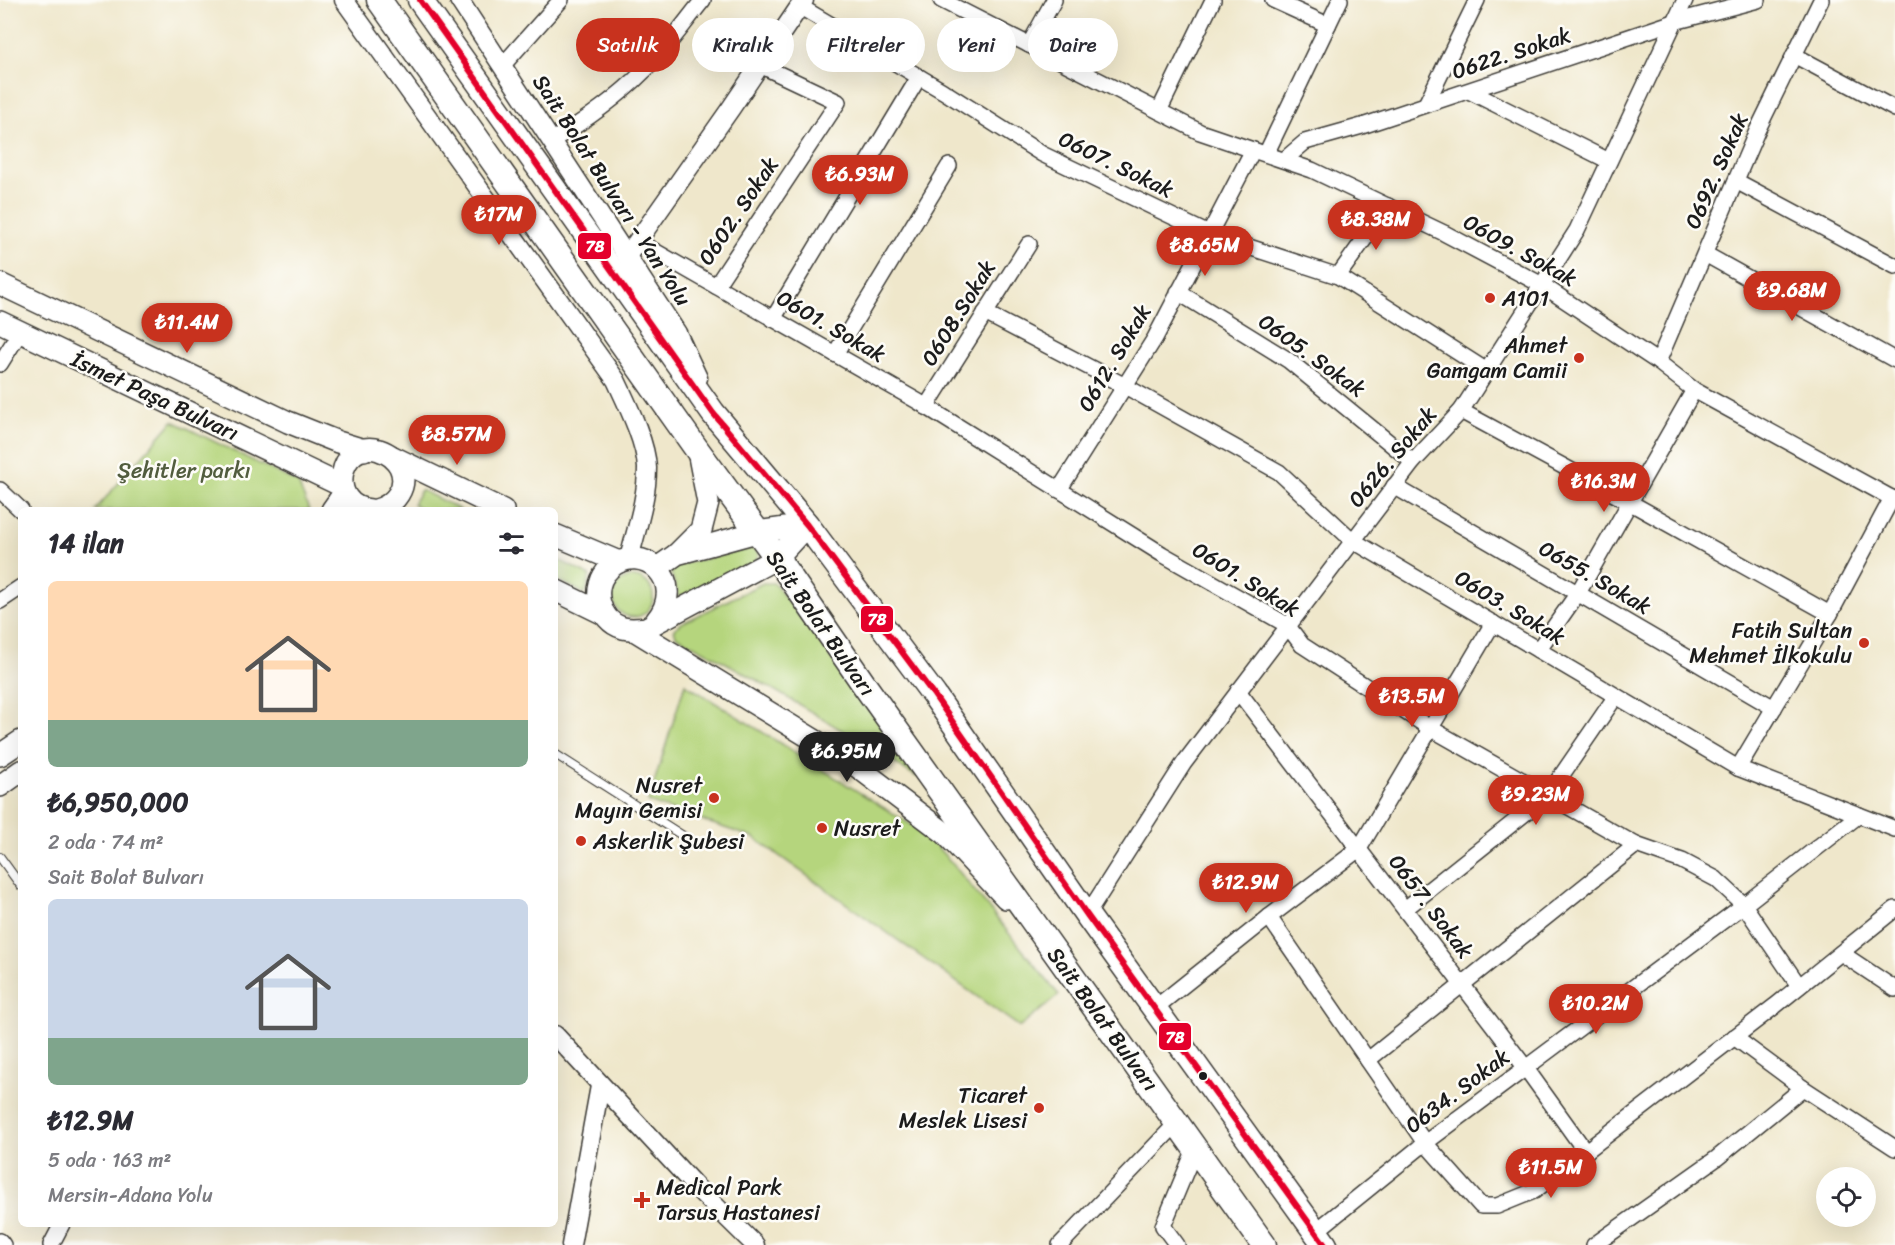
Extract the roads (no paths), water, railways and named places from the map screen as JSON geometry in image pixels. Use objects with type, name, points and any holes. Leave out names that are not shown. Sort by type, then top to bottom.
[{"type":"highway","name":"Sait Bolat Bulvarı","points":[[379,0],[1264,1245]]},
{"type":"highway","points":[[420,0],[713,413],[807,525],[934,695],[1087,915],[1320,1238]]},
{"type":"main road","name":"İsmet Paşa Bulvarı","points":[[0,284],[288,422],[364,450]]},
{"type":"main road","name":"İsmet Paşa Bulvarı","points":[[0,322],[343,489]]},
{"type":"main road","points":[[334,507],[343,489],[343,469],[348,460],[364,450],[374,449],[385,452],[498,507]]},
{"type":"main road","points":[[657,568],[677,554],[701,530],[708,502],[698,451]]},
{"type":"main road","points":[[384,507],[393,502],[402,485],[402,475],[393,457]]},
{"type":"main road","points":[[343,489],[355,506],[363,507]]},
{"type":"main road","points":[[677,554],[757,531],[807,525]]},
{"type":"main road","points":[[634,630],[646,627],[777,558],[807,525]]},
{"type":"main road","points":[[558,536],[624,561]]},
{"type":"main road","points":[[604,614],[599,602],[598,590],[602,579],[609,569],[624,561],[639,560],[657,568],[668,589],[668,601],[664,612],[656,621]]},
{"type":"main road","points":[[558,591],[604,614],[622,628],[634,630],[855,765],[946,834],[1052,948]]},
{"type":"main road","points":[[0,755],[18,743]]},
{"type":"street","points":[[344,0],[616,380],[637,429],[647,466],[644,500],[624,561]]},
{"type":"street","name":"Sait Bolat Bulvarı - Yan Yolu","points":[[459,0],[551,141],[632,248],[678,333],[713,413]]},
{"type":"street","points":[[502,66],[561,0]]},
{"type":"street","points":[[551,141],[579,124],[620,93],[645,70],[703,0]]},
{"type":"street","name":"0609. Sokak","points":[[941,0],[1028,44]]},
{"type":"street","points":[[1044,18],[1054,0]]},
{"type":"street","points":[[1159,111],[1213,0]]},
{"type":"street","points":[[1273,0],[1328,25]]},
{"type":"street","name":"0612. Sokak","points":[[1059,490],[1155,338],[1209,234],[1259,152],[1340,0]]},
{"type":"street","points":[[1426,104],[1477,0]]},
{"type":"street","name":"0626. Sokak","points":[[1087,915],[1184,763],[1394,486],[1413,462],[1461,411],[1577,230],[1685,0]]},
{"type":"street","name":"0622. Sokak","points":[[1284,160],[1305,142],[1469,91],[1674,22],[1758,0]]},
{"type":"street","name":"0692. Sokak","points":[[1659,362],[1757,131],[1821,0]]},
{"type":"street","points":[[791,18],[801,3]]},
{"type":"street","name":"0607. Sokak","points":[[801,3],[1042,154],[1209,234],[1338,276],[1487,371]]},
{"type":"street","points":[[1794,55],[1895,109]]},
{"type":"street","points":[[632,248],[755,72]]},
{"type":"street","name":"0602. Sokak","points":[[716,286],[838,102],[775,72]]},
{"type":"street","name":"0609. Sokak","points":[[1082,72],[1200,132],[1312,170],[1542,285],[1659,362],[1694,390],[1893,499]]},
{"type":"street","points":[[773,319],[920,77]]},
{"type":"street","points":[[1469,91],[1609,161]]},
{"type":"street","points":[[835,354],[949,166]]},
{"type":"street","points":[[1736,181],[1895,266]]},
{"type":"street","points":[[1338,276],[1388,206]]},
{"type":"street","name":"0608.Sokak","points":[[926,407],[1029,244]]},
{"type":"street","name":"0601. Sokak","points":[[632,248],[716,286],[926,407],[1162,554],[1287,625],[1302,645],[1430,729],[1636,845],[1682,861],[1716,879],[1744,905],[1799,987]]},
{"type":"street","points":[[1705,254],[1895,360]]},
{"type":"street","name":"0605. Sokak","points":[[1178,292],[1288,360],[1413,462]]},
{"type":"street","name":"0603. Sokak","points":[[985,313],[1125,386],[1279,472],[1352,540],[1738,768],[1895,829]]},
{"type":"street","points":[[0,364],[20,332]]},
{"type":"street","points":[[1538,650],[1578,593],[1694,390]]},
{"type":"street","points":[[1461,411],[1830,614]]},
{"type":"street","name":"0655. Sokak","points":[[1394,486],[1774,708]]},
{"type":"street","points":[[0,490],[18,507]]},
{"type":"street","points":[[1738,768],[1830,614],[1893,499]]},
{"type":"street","points":[[0,601],[18,589]]},
{"type":"street","points":[[1155,1008],[1359,849],[1493,623]]},
{"type":"street","name":"0657. Sokak","points":[[1238,691],[1526,1067],[1586,1152]]},
{"type":"street","points":[[1405,909],[1548,795],[1616,696]]},
{"type":"street","name":"0634. Sokak","points":[[1320,1238],[1425,1143],[1744,905],[1859,815]]},
{"type":"street","points":[[1368,1060],[1636,845]]},
{"type":"street","points":[[1269,917],[1425,1143],[1481,1206],[1497,1206],[1534,1191],[1799,987],[1895,909]]},
{"type":"street","points":[[1841,953],[1895,989]]},
{"type":"street","points":[[1734,1037],[1803,1088],[1895,1148]]},
{"type":"street","points":[[558,1038],[696,1187],[755,1245]]},
{"type":"street","points":[[571,1245],[600,1086]]},
{"type":"street","points":[[1594,1245],[1717,1158],[1803,1088]]},
{"type":"street","points":[[1060,1245],[1177,1123]]},
{"type":"street","points":[[1177,1245],[1163,1226],[1195,1149]]},
{"type":"street","points":[[51,1245],[60,1227]]},
{"type":"street","points":[[0,1241],[3,1245]]},
{"type":"lane","points":[[558,756],[691,841]]},
{"type":"lane","points":[[0,857],[18,882]]},
{"type":"place","name":"A101","points":[[1490,298]]},
{"type":"place","name":"Ahmet Gamgam Camii","points":[[1579,358]]},
{"type":"place","name":"Fatih Sultan Mehmet İlkokulu","points":[[1864,643]]},
{"type":"place","name":"Nusret Mayın Gemisi","points":[[714,798]]},
{"type":"place","name":"Nusret","points":[[822,828]]},
{"type":"place","name":"Askerlik Şubesi","points":[[581,841]]},
{"type":"place","name":"Ticaret Meslek Lisesi","points":[[1039,1108]]},
{"type":"place","name":"Medical Park Tarsus Hastanesi","points":[[642,1200]]},
{"type":"park label","name":"Şehitler parkı","points":[[184,470]]}]
